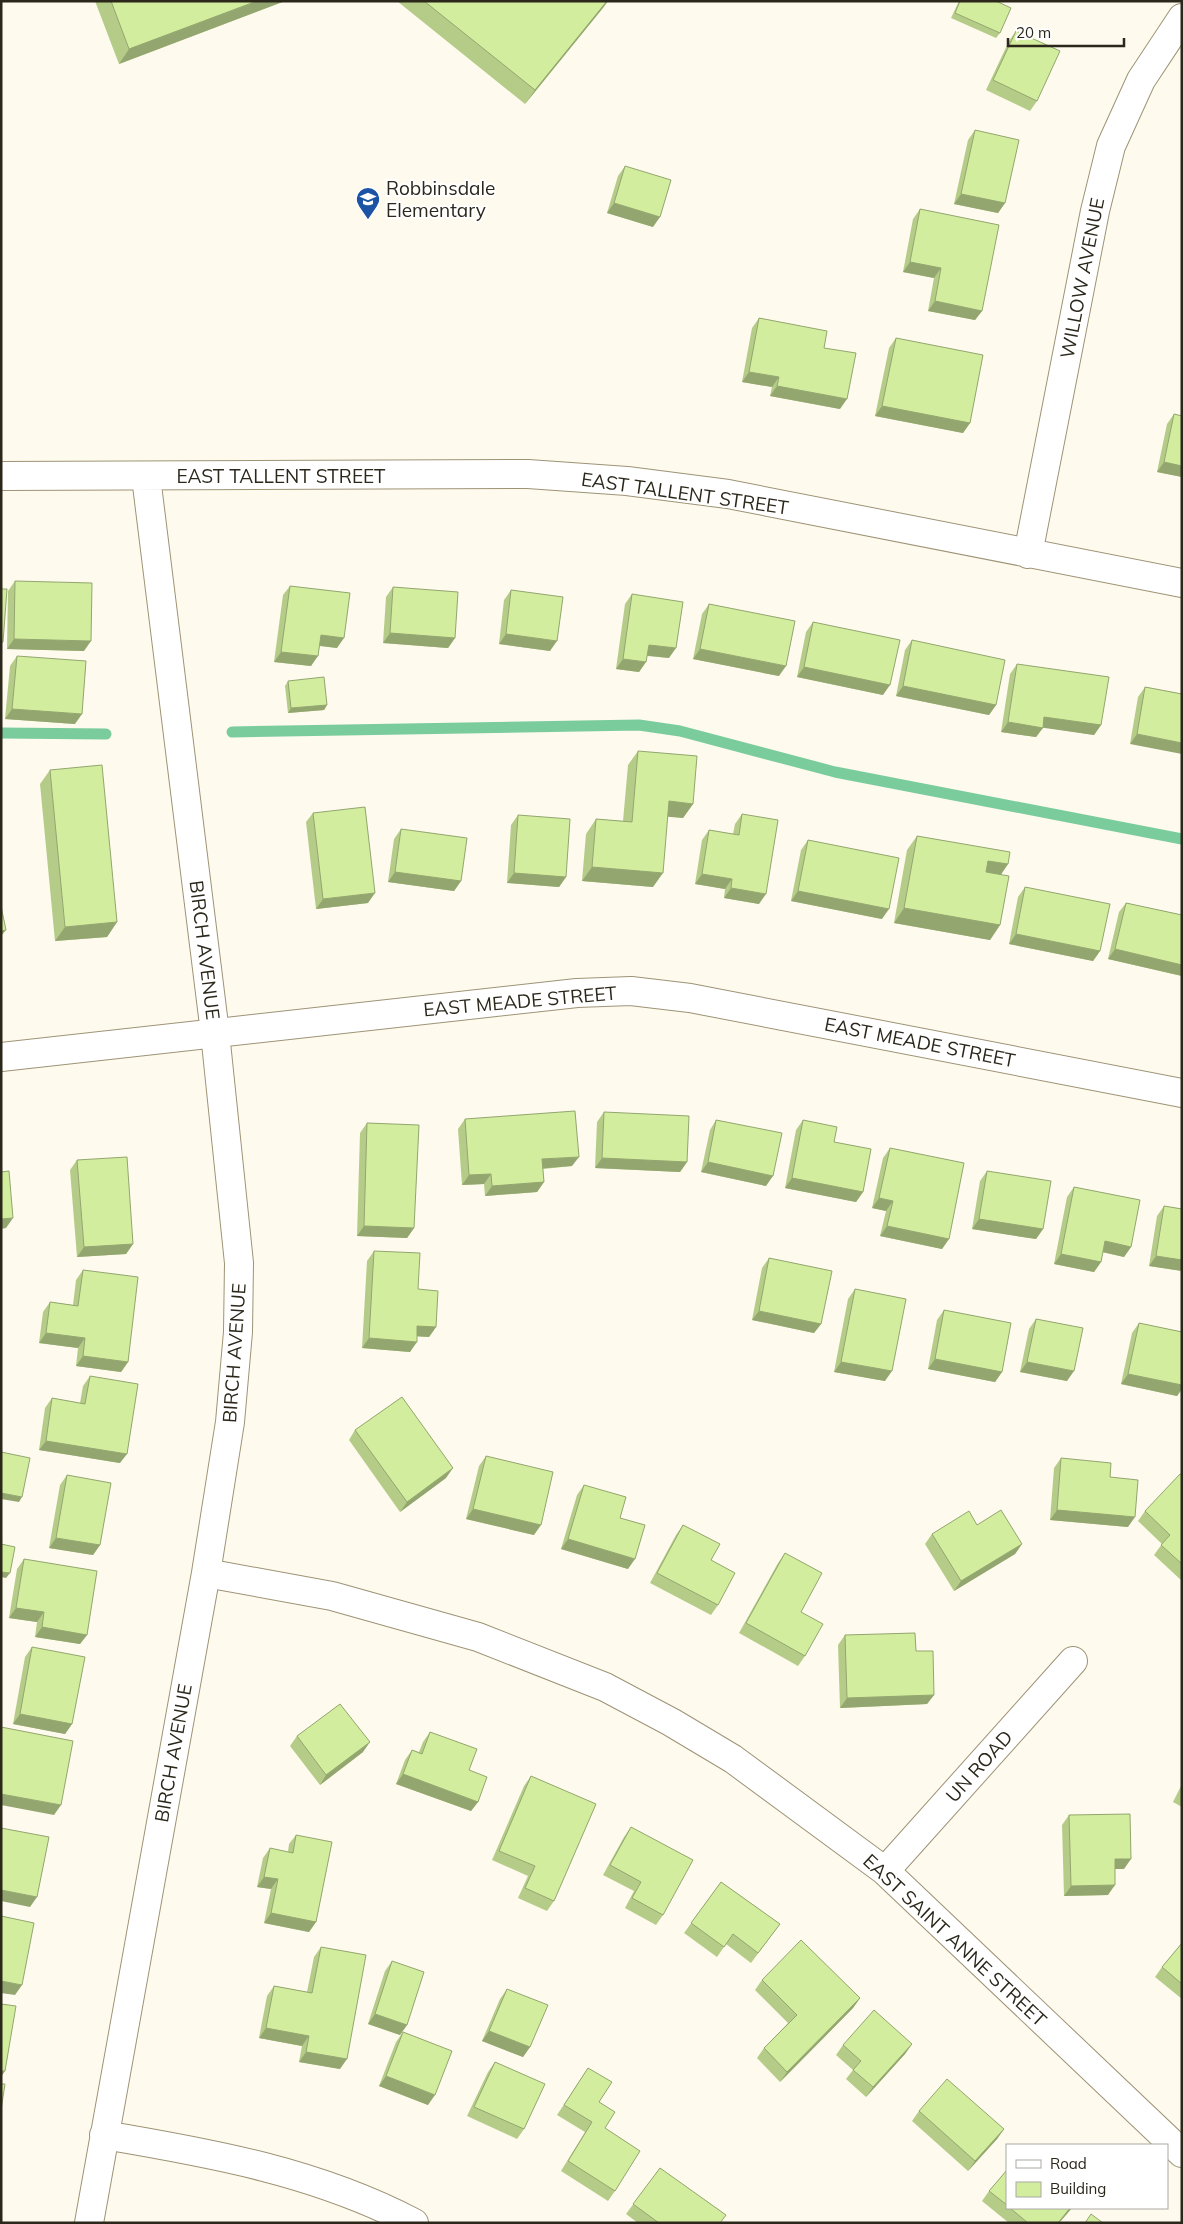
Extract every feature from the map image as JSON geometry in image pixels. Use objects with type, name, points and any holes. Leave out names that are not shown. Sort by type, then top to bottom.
[{"type":"street","name":"WILLOW AVENUE","points":[[1028,554],[1095,211],[1112,146],[1141,80],[1182,18]]},
{"type":"street","name":"EAST TALLENT STREET","points":[[1,476],[146,477],[528,474],[627,481],[728,494],[1182,583]]},
{"type":"street","name":"BIRCH AVENUE","points":[[89,2223],[206,1573],[230,1422],[238,1332],[239,1263],[215,1033],[146,477]]},
{"type":"street","name":"EAST MEADE STREET","points":[[1,1057],[577,992],[630,991],[690,998],[1182,1093]]},
{"type":"street","name":"EAST SAINT ANNE STREET","points":[[206,1573],[332,1596],[478,1637],[605,1687],[672,1722],[733,1759],[885,1871],[1182,2153]]},
{"type":"street","name":"UN ROAD","points":[[885,1871],[1073,1661]]},
{"type":"street","points":[[104,2135],[194,2150],[297,2175],[382,2206],[414,2223]]},
{"type":"building","points":[[111,1],[257,1],[129,49]]},
{"type":"building","points":[[424,1],[607,1],[535,90]]},
{"type":"building","points":[[960,1],[996,1],[1011,8],[1000,33],[955,13]]},
{"type":"building","points":[[1016,31],[1060,51],[1037,101],[993,80]]},
{"type":"building","points":[[975,130],[1019,140],[1005,203],[961,194]]},
{"type":"building","points":[[625,166],[671,180],[660,217],[614,203]]},
{"type":"building","points":[[920,209],[999,225],[982,311],[935,301],[941,268],[910,262]]},
{"type":"building","points":[[759,318],[827,331],[824,348],[856,353],[847,399],[777,386],[779,377],[749,372]]},
{"type":"building","points":[[896,338],[983,355],[970,423],[882,406]]},
{"type":"building","points":[[1174,414],[1182,416],[1182,466],[1164,462]]},
{"type":"building","points":[[15,581],[92,583],[91,641],[14,639]]},
{"type":"building","points":[[290,586],[350,593],[344,638],[321,635],[318,656],[281,652]]},
{"type":"building","points":[[393,587],[458,592],[455,638],[390,633]]},
{"type":"building","points":[[1,589],[7,589],[3,642],[1,642]]},
{"type":"building","points":[[511,590],[563,597],[557,641],[506,634]]},
{"type":"building","points":[[632,594],[683,602],[676,648],[649,645],[646,662],[623,659]]},
{"type":"building","points":[[709,604],[795,621],[786,666],[700,649]]},
{"type":"building","points":[[813,622],[900,640],[890,685],[804,667]]},
{"type":"building","points":[[912,640],[1005,660],[996,705],[903,686]]},
{"type":"building","points":[[17,656],[86,661],[82,714],[12,709]]},
{"type":"building","points":[[1017,664],[1109,677],[1101,725],[1044,717],[1043,728],[1008,722]]},
{"type":"building","points":[[324,677],[327,705],[291,708],[288,681]]},
{"type":"building","points":[[1145,687],[1182,694],[1182,743],[1137,734]]},
{"type":"building","points":[[638,751],[697,756],[693,804],[669,801],[663,873],[592,867],[596,819],[632,822]]},
{"type":"building","points":[[102,765],[117,922],[65,927],[50,770]]},
{"type":"building","points":[[365,807],[375,893],[323,899],[313,813]]},
{"type":"building","points":[[742,814],[778,820],[766,894],[731,888],[732,879],[702,874],[709,830],[739,835]]},
{"type":"building","points":[[518,815],[570,819],[566,877],[514,873]]},
{"type":"building","points":[[401,829],[467,838],[461,881],[395,872]]},
{"type":"building","points":[[917,836],[1010,852],[1008,864],[988,861],[986,872],[1009,876],[1000,925],[904,908]]},
{"type":"building","points":[[808,840],[899,858],[889,909],[798,891]]},
{"type":"building","points":[[1025,887],[1110,904],[1100,951],[1016,934]]},
{"type":"building","points":[[1126,903],[1182,915],[1182,965],[1115,949]]},
{"type":"building","points":[[1,906],[6,930],[1,931]]},
{"type":"building","points":[[575,1111],[579,1157],[542,1159],[544,1182],[492,1186],[491,1174],[469,1175],[465,1119]]},
{"type":"building","points":[[604,1112],[689,1116],[687,1162],[602,1158]]},
{"type":"building","points":[[716,1120],[782,1133],[773,1176],[708,1162]]},
{"type":"building","points":[[803,1120],[837,1127],[834,1142],[871,1149],[863,1192],[792,1178]]},
{"type":"building","points":[[367,1123],[419,1125],[414,1228],[364,1226]]},
{"type":"building","points":[[890,1148],[964,1163],[949,1239],[887,1226],[893,1201],[879,1198]]},
{"type":"building","points":[[127,1157],[133,1244],[84,1247],[77,1160]]},
{"type":"building","points":[[9,1171],[13,1218],[1,1219],[1,1172]]},
{"type":"building","points":[[987,1171],[1051,1181],[1043,1229],[979,1219]]},
{"type":"building","points":[[1074,1187],[1140,1200],[1131,1247],[1105,1241],[1101,1262],[1061,1254]]},
{"type":"building","points":[[1164,1206],[1182,1209],[1182,1260],[1156,1256]]},
{"type":"building","points":[[374,1251],[420,1253],[418,1289],[438,1291],[436,1327],[417,1326],[417,1342],[369,1338]]},
{"type":"building","points":[[769,1258],[832,1271],[821,1324],[759,1311]]},
{"type":"building","points":[[83,1270],[138,1277],[128,1362],[83,1356],[85,1338],[46,1333],[50,1302],[78,1306]]},
{"type":"building","points":[[855,1289],[906,1299],[892,1371],[841,1362]]},
{"type":"building","points":[[944,1310],[1011,1323],[1002,1372],[935,1359]]},
{"type":"building","points":[[1036,1319],[1083,1328],[1074,1371],[1027,1362]]},
{"type":"building","points":[[1139,1323],[1182,1332],[1182,1385],[1128,1374]]},
{"type":"building","points":[[90,1376],[138,1384],[127,1454],[46,1441],[52,1398],[85,1404]]},
{"type":"building","points":[[402,1397],[453,1468],[407,1502],[355,1430]]},
{"type":"building","points":[[1,1452],[30,1458],[22,1497],[1,1493]]},
{"type":"building","points":[[486,1456],[553,1472],[541,1525],[473,1509]]},
{"type":"building","points":[[1061,1458],[1111,1463],[1110,1477],[1138,1480],[1135,1517],[1057,1510]]},
{"type":"building","points":[[1180,1474],[1182,1475],[1182,1564],[1161,1545],[1170,1535],[1145,1511]]},
{"type":"building","points":[[67,1475],[111,1483],[100,1545],[56,1538]]},
{"type":"building","points":[[584,1485],[626,1497],[620,1518],[645,1525],[635,1559],[568,1539]]},
{"type":"building","points":[[1001,1510],[1022,1544],[961,1581],[932,1534],[969,1511],[977,1525]]},
{"type":"building","points":[[683,1525],[720,1544],[711,1560],[735,1573],[718,1605],[657,1573]]},
{"type":"building","points":[[1,1544],[15,1547],[10,1573],[1,1572]]},
{"type":"building","points":[[785,1553],[822,1573],[801,1612],[823,1624],[805,1656],[746,1623]]},
{"type":"building","points":[[24,1559],[97,1571],[87,1635],[42,1627],[44,1612],[16,1608]]},
{"type":"building","points":[[915,1633],[916,1651],[933,1651],[934,1695],[847,1698],[845,1635]]},
{"type":"building","points":[[32,1647],[85,1657],[72,1724],[20,1714]]},
{"type":"building","points":[[340,1704],[370,1742],[326,1775],[297,1736]]},
{"type":"building","points":[[1,1727],[73,1741],[61,1805],[1,1794]]},
{"type":"building","points":[[430,1732],[477,1749],[469,1770],[487,1777],[478,1802],[403,1774],[412,1750],[422,1754]]},
{"type":"building","points":[[531,1776],[596,1804],[554,1901],[525,1888],[535,1866],[499,1851]]},
{"type":"building","points":[[1130,1814],[1131,1859],[1115,1859],[1115,1885],[1071,1886],[1069,1815]]},
{"type":"building","points":[[631,1827],[693,1860],[663,1915],[632,1898],[641,1882],[610,1865]]},
{"type":"building","points":[[1,1828],[49,1837],[37,1897],[1,1890]]},
{"type":"building","points":[[296,1835],[332,1842],[316,1922],[271,1913],[278,1879],[264,1877],[270,1848],[293,1853]]},
{"type":"building","points":[[721,1882],[780,1924],[758,1953],[733,1934],[724,1947],[691,1923]]},
{"type":"building","points":[[1,1916],[34,1923],[22,1985],[1,1981]]},
{"type":"building","points":[[801,1940],[860,1998],[787,2072],[764,2048],[797,2015],[762,1980]]},
{"type":"building","points":[[1182,1943],[1182,1984],[1162,1967]]},
{"type":"building","points":[[321,1947],[366,1955],[347,2059],[306,2052],[309,2036],[266,2028],[274,1986],[312,1993]]},
{"type":"building","points":[[392,1961],[424,1972],[407,2025],[375,2014]]},
{"type":"building","points":[[507,1989],[548,2005],[530,2047],[489,2031]]},
{"type":"building","points":[[1,2004],[16,2006],[5,2071],[1,2071]]},
{"type":"building","points":[[874,2010],[912,2044],[873,2087],[853,2070],[861,2061],[843,2045]]},
{"type":"building","points":[[403,2032],[452,2051],[435,2095],[386,2076]]},
{"type":"building","points":[[495,2062],[545,2084],[524,2129],[474,2107]]},
{"type":"building","points":[[588,2068],[612,2082],[599,2102],[615,2112],[605,2128],[640,2151],[615,2191],[568,2161],[592,2122],[564,2105]]},
{"type":"building","points":[[947,2079],[1004,2129],[975,2161],[919,2111]]},
{"type":"building","points":[[1,2084],[5,2084],[1,2110]]},
{"type":"building","points":[[660,2168],[726,2215],[720,2223],[659,2223],[633,2204]]},
{"type":"building","points":[[1006,2171],[1006,2204],[989,2191]]},
{"type":"building","points":[[1011,2209],[1069,2209],[1058,2223],[1028,2223]]},
{"type":"building","points":[[1091,2214],[1103,2223],[1085,2223]]},
{"type":"waterway","points":[[232,732],[639,725],[680,731],[835,772],[1182,839]]},
{"type":"waterway","points":[[1,733],[106,734]]},
{"type":"place","name":"Robbinsdale Elementary","points":[[368,220]]}]
